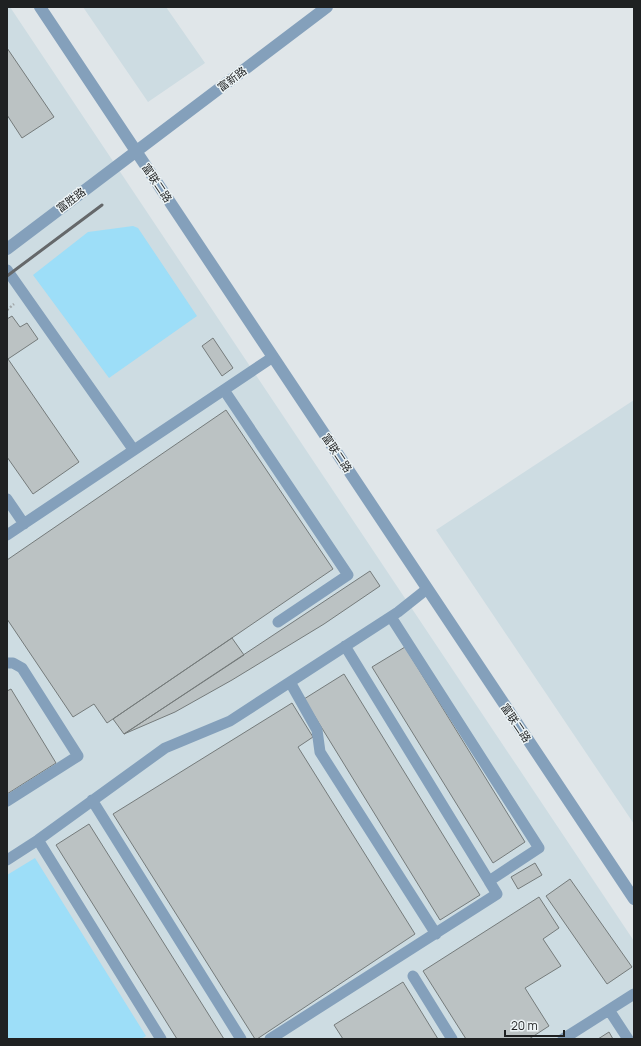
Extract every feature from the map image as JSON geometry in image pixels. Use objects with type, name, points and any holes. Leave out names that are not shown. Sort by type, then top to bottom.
[{"type":"street","name":"富联二路","points":[[40,7],[634,899]]},
{"type":"street","name":"富新路","points":[[136,151],[327,7]]},
{"type":"street","name":"富胜路","points":[[7,249],[136,151]]},
{"type":"lane","points":[[7,270],[133,449]]},
{"type":"lane","points":[[7,535],[273,356]]},
{"type":"lane","points":[[224,390],[348,575],[278,622]]},
{"type":"lane","points":[[7,499],[24,524]]},
{"type":"lane","points":[[7,860],[38,840],[165,748],[230,721],[391,617],[427,589]]},
{"type":"lane","points":[[391,617],[539,848],[489,881]]},
{"type":"lane","points":[[270,1039],[497,894],[345,646]]},
{"type":"lane","points":[[7,663],[14,663],[22,668],[78,756],[7,800]]},
{"type":"lane","points":[[290,682],[317,730],[320,752],[436,934]]},
{"type":"lane","points":[[92,800],[241,1039]]},
{"type":"lane","points":[[38,840],[161,1039]]},
{"type":"lane","points":[[413,976],[452,1039]]},
{"type":"lane","points":[[563,1039],[634,994]]},
{"type":"lane","points":[[609,1010],[628,1039]]},
{"type":"shaded area","points":[[7,7],[10,7],[634,941],[634,1039],[7,1039]]},
{"type":"shaded area","points":[[83,7],[166,7],[205,63],[148,102]]},
{"type":"shaded area","points":[[133,226],[138,228],[197,316],[109,378],[33,275],[88,232]]},
{"type":"shaded area","points":[[634,400],[634,824],[436,530]]},
{"type":"shaded area","points":[[35,858],[146,1036],[141,1039],[7,1039],[7,875]]},
{"type":"building","points":[[7,48],[54,117],[22,138],[7,115]]},
{"type":"building","points":[[12,316],[20,327],[27,323],[38,339],[8,359],[79,462],[33,494],[7,457],[7,319]]},
{"type":"building","points":[[213,338],[233,368],[222,376],[202,346]]},
{"type":"building","points":[[226,410],[333,569],[107,723],[94,704],[73,717],[7,619],[7,560]]},
{"type":"building","points":[[370,571],[380,586],[324,624],[232,680],[175,712],[124,734]]},
{"type":"building","points":[[232,638],[244,655],[124,734],[113,719]]},
{"type":"building","points":[[405,647],[525,842],[493,863],[372,667]]},
{"type":"building","points":[[344,674],[480,895],[440,920],[304,699]]},
{"type":"building","points":[[11,689],[56,763],[7,794],[7,691]]},
{"type":"building","points":[[292,703],[313,737],[298,747],[415,934],[255,1039],[113,814]]},
{"type":"building","points":[[89,824],[224,1039],[177,1039],[56,845]]},
{"type":"building","points":[[535,863],[542,875],[518,889],[511,877]]},
{"type":"building","points":[[570,879],[632,967],[607,984],[546,896]]},
{"type":"building","points":[[539,897],[559,928],[543,939],[561,966],[525,988],[549,1026],[529,1039],[466,1039],[423,971]]},
{"type":"building","points":[[403,982],[438,1039],[343,1039],[334,1025]]},
{"type":"building","points":[[609,1032],[613,1039],[598,1039]]},
{"type":"railway","points":[[7,276],[102,205]]}]
